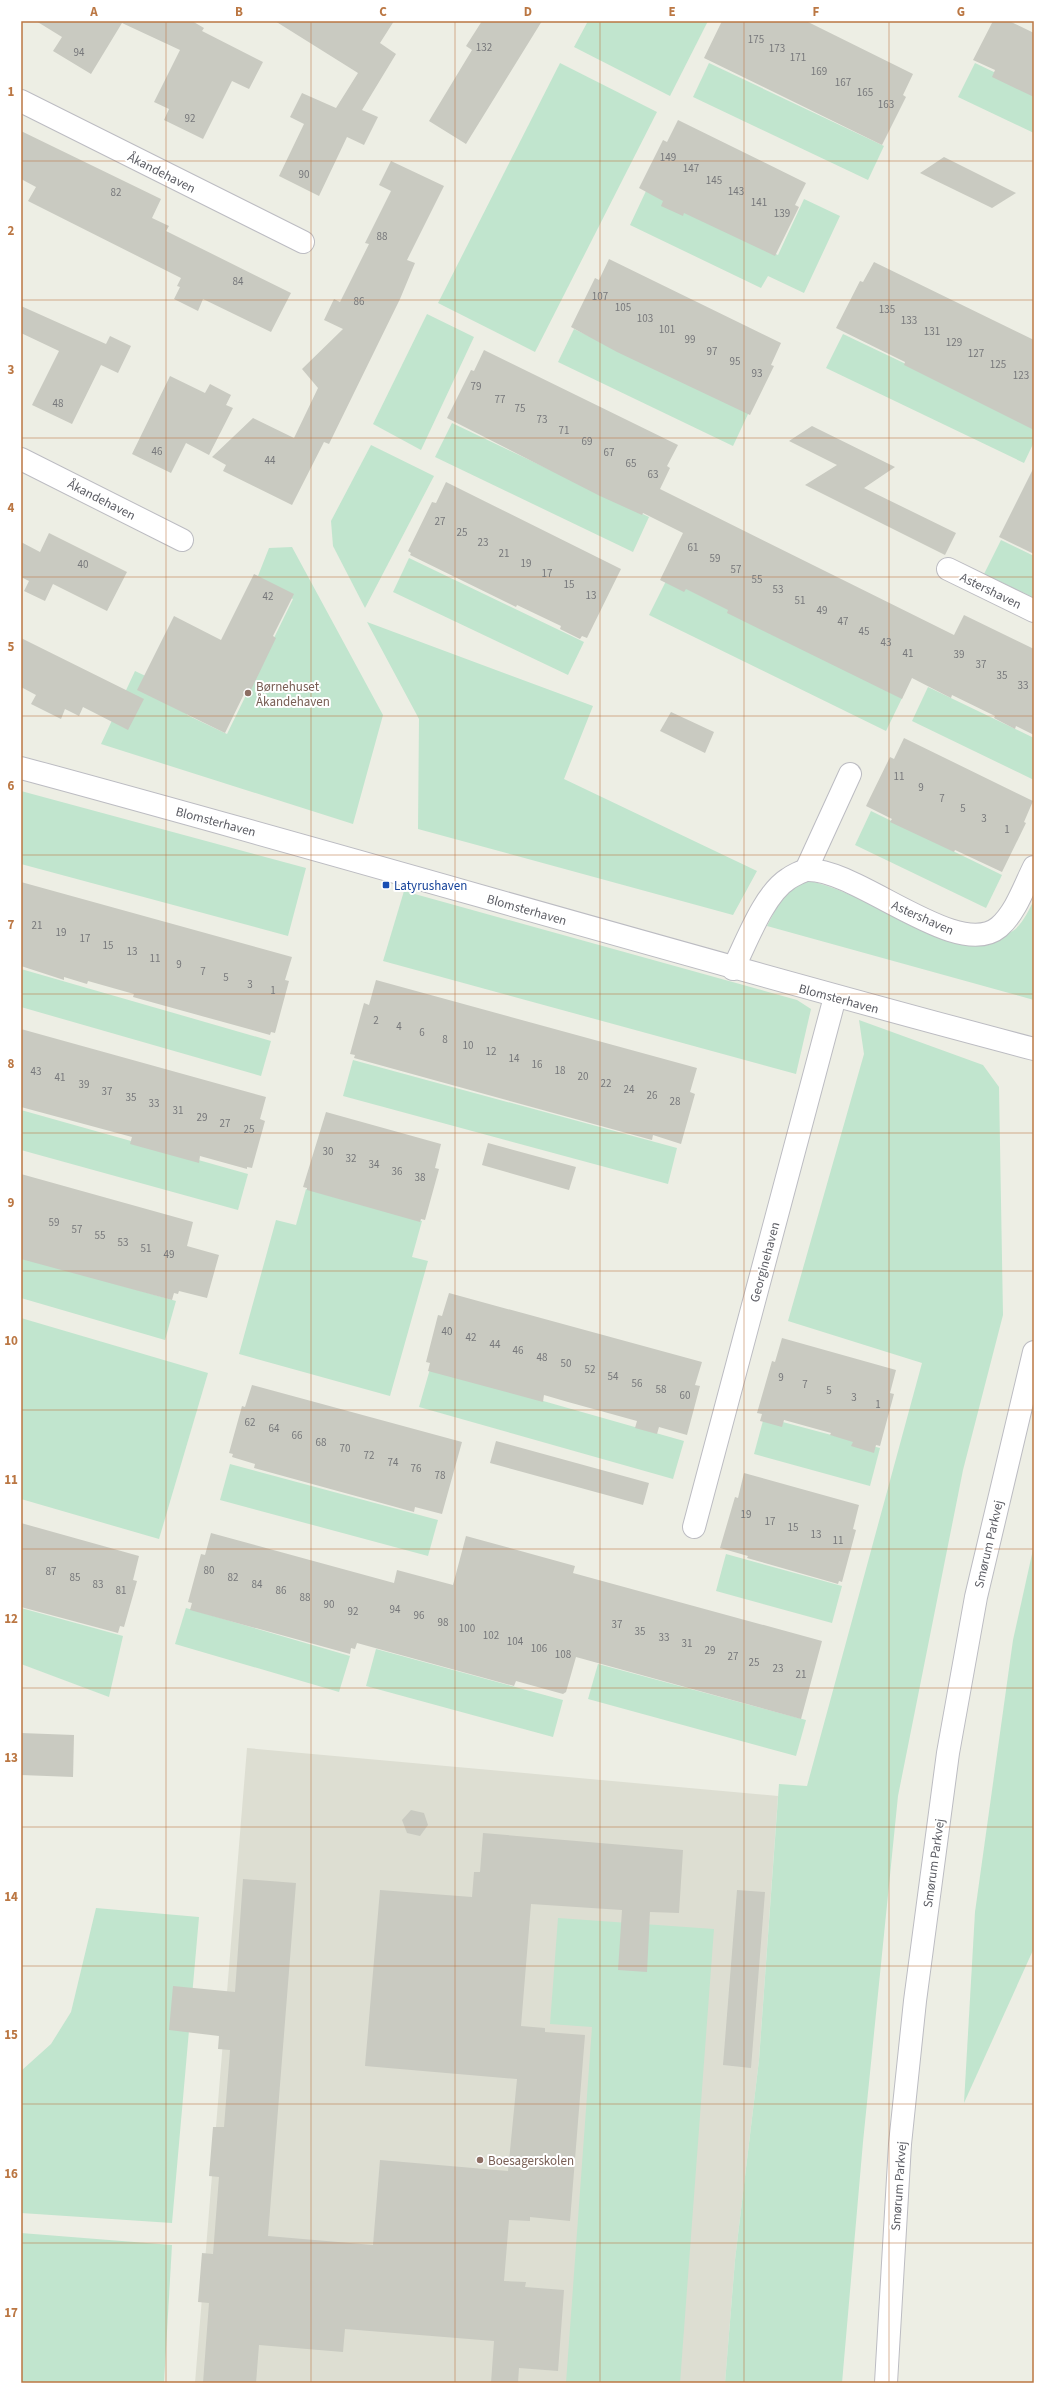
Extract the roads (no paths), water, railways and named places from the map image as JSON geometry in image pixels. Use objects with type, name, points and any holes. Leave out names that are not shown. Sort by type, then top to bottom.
[{"type":"street","name":"Åkandehaven","points":[[21,101],[303,242]]},
{"type":"street","name":"Åkandehaven","points":[[21,459],[182,540]]},
{"type":"street","name":"Astershaven","points":[[948,569],[1034,612]]},
{"type":"street","name":"Blomsterhaven","points":[[21,768],[405,874],[733,969],[1034,1050]]},
{"type":"street","points":[[733,969],[770,896],[787,879],[806,870],[850,774]]},
{"type":"street","name":"Astershaven","points":[[806,870],[831,874],[950,932],[976,935],[998,928],[1011,913],[1034,867]]},
{"type":"street","name":"Georginehaven","points":[[694,1527],[835,997]]},
{"type":"street","name":"Smørum Parkvej","points":[[886,2383],[900,2144],[915,2001],[948,1753],[976,1597],[1034,1352]]},
{"type":"place","name":"Børnehuset Åkandehaven","points":[[248,693]]},
{"type":"place","name":"Latyrushaven","points":[[386,885]]},
{"type":"place","name":"Boesagerskolen","points":[[480,2160]]}]
